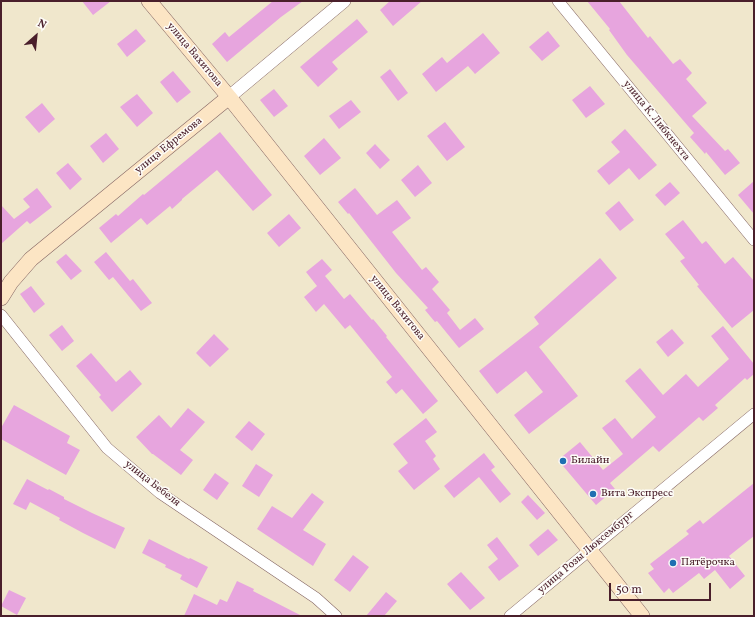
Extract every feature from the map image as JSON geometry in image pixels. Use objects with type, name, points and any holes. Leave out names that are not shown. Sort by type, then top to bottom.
[{"type":"main road","name":"улица Вахитова","points":[[149,1],[229,97],[642,616]]},
{"type":"main road","name":"улица Ефремова","points":[[1,298],[11,282],[31,259],[229,97]]},
{"type":"street","name":"улица Ефремова","points":[[229,97],[344,1]]},
{"type":"street","name":"улица К. Либкнехта","points":[[558,1],[754,240]]},
{"type":"street","name":"улица Бебеля","points":[[1,316],[107,448],[160,493],[316,598],[336,616]]},
{"type":"street","name":"улица Розы Люксембург","points":[[510,616],[754,414]]},
{"type":"building","points":[[82,1],[111,1],[93,15]]},
{"type":"building","points":[[273,1],[303,1],[281,17],[227,62],[212,44],[225,32],[229,37]]},
{"type":"building","points":[[390,1],[422,1],[393,26],[380,10]]},
{"type":"building","points":[[587,1],[619,1],[648,38],[650,36],[673,64],[680,59],[692,73],[686,79],[707,103],[692,116],[725,151],[728,149],[740,163],[725,175],[706,152],[705,154],[690,137],[694,133],[627,55],[609,30],[610,29]]},
{"type":"building","points":[[357,19],[368,32],[332,62],[338,69],[318,87],[300,67]]},
{"type":"building","points":[[136,29],[146,41],[127,57],[117,44]]},
{"type":"building","points":[[548,31],[560,46],[542,61],[529,47]]},
{"type":"building","points":[[483,33],[500,53],[475,74],[468,66],[436,92],[422,74],[442,57],[447,63]]},
{"type":"building","points":[[390,69],[408,93],[398,101],[380,77]]},
{"type":"building","points":[[173,71],[191,92],[177,103],[160,82]]},
{"type":"building","points":[[590,86],[605,104],[586,118],[572,100]]},
{"type":"building","points":[[274,89],[288,106],[274,117],[260,100]]},
{"type":"building","points":[[137,94],[153,113],[137,127],[120,107]]},
{"type":"building","points":[[351,100],[361,112],[339,129],[329,116]]},
{"type":"building","points":[[42,103],[55,119],[39,133],[25,117]]},
{"type":"building","points":[[445,122],[465,147],[447,161],[427,136]]},
{"type":"building","points":[[625,129],[657,165],[639,180],[629,168],[609,185],[597,171],[620,152],[611,142]]},
{"type":"building","points":[[220,132],[272,195],[253,211],[217,170],[172,209],[170,206],[147,225],[141,218],[111,243],[99,228],[116,214],[118,216]]},
{"type":"building","points":[[106,133],[119,149],[103,163],[90,146]]},
{"type":"building","points":[[324,138],[341,158],[320,175],[304,156]]},
{"type":"building","points":[[375,144],[390,160],[380,169],[366,153]]},
{"type":"building","points":[[68,163],[82,179],[70,190],[56,173]]},
{"type":"building","points":[[418,165],[432,183],[415,197],[401,180]]},
{"type":"building","points":[[754,181],[754,214],[738,195]]},
{"type":"building","points":[[670,182],[680,193],[665,206],[655,195]]},
{"type":"building","points":[[37,188],[52,207],[30,224],[27,221],[1,244],[1,205],[14,219],[30,207],[23,199]]},
{"type":"building","points":[[355,188],[377,215],[397,200],[411,218],[392,232],[422,270],[426,267],[439,282],[432,289],[450,310],[447,313],[460,330],[475,318],[484,329],[459,348],[437,321],[435,322],[425,310],[428,308],[396,273],[349,213],[348,214],[338,202]]},
{"type":"building","points":[[619,201],[634,220],[620,231],[605,213]]},
{"type":"building","points":[[289,214],[301,228],[279,247],[267,233]]},
{"type":"building","points":[[683,220],[702,244],[706,241],[725,264],[733,257],[754,281],[754,310],[732,328],[697,286],[699,285],[680,261],[685,258],[665,234]]},
{"type":"building","points":[[106,252],[130,281],[133,279],[152,303],[141,311],[113,277],[109,280],[94,262]]},
{"type":"building","points":[[66,254],[82,271],[71,280],[56,262]]},
{"type":"building","points":[[600,258],[617,278],[539,347],[578,396],[529,434],[514,415],[543,392],[526,371],[497,394],[479,371],[539,324],[534,317]]},
{"type":"building","points":[[322,259],[332,270],[325,276],[344,299],[350,294],[372,320],[373,319],[438,401],[423,414],[402,389],[396,394],[386,382],[392,377],[350,325],[345,329],[324,304],[316,312],[304,297],[317,286],[306,272]]},
{"type":"building","points":[[31,286],[45,304],[34,313],[20,294]]},
{"type":"building","points":[[62,325],[74,341],[62,351],[49,335]]},
{"type":"building","points":[[723,326],[754,364],[754,374],[747,380],[745,378],[715,405],[718,408],[703,421],[699,417],[659,452],[653,446],[610,483],[615,489],[596,505],[558,460],[580,442],[603,470],[623,454],[602,428],[615,418],[632,439],[656,417],[625,381],[640,368],[663,395],[686,374],[698,387],[729,359],[711,336]]},
{"type":"building","points":[[672,329],[684,343],[668,357],[656,342]]},
{"type":"building","points":[[214,334],[229,349],[210,367],[196,353]]},
{"type":"building","points":[[91,353],[116,382],[130,370],[142,384],[112,412],[99,397],[101,395],[76,366]]},
{"type":"building","points":[[14,405],[70,436],[67,443],[80,450],[66,475],[1,439],[1,428]]},
{"type":"building","points":[[188,408],[205,422],[180,450],[193,460],[181,475],[152,454],[136,437],[159,415],[171,428]]},
{"type":"building","points":[[426,418],[437,432],[425,441],[436,456],[433,459],[440,469],[414,490],[398,471],[408,463],[393,444]]},
{"type":"building","points":[[249,421],[265,434],[252,451],[235,437]]},
{"type":"building","points":[[484,453],[495,467],[491,470],[511,494],[500,503],[479,477],[454,498],[444,486]]},
{"type":"building","points":[[256,464],[273,475],[259,497],[242,486]]},
{"type":"building","points":[[215,473],[229,483],[217,500],[203,490]]},
{"type":"building","points":[[27,479],[48,490],[49,489],[64,497],[64,499],[92,513],[125,528],[115,549],[59,520],[60,518],[30,502],[26,510],[13,504]]},
{"type":"building","points":[[754,483],[754,536],[729,556],[745,576],[730,589],[715,570],[704,579],[699,573],[673,593],[669,588],[664,593],[648,573],[654,569],[650,564],[689,534],[686,531],[700,520],[703,524]]},
{"type":"building","points":[[312,493],[324,502],[303,530],[326,544],[313,566],[257,529],[272,506],[292,518]]},
{"type":"building","points":[[528,495],[545,513],[537,520],[521,502]]},
{"type":"building","points":[[548,529],[558,540],[538,556],[529,545]]},
{"type":"building","points":[[497,537],[519,566],[499,581],[488,567],[498,559],[487,545]]},
{"type":"building","points":[[149,539],[208,567],[197,588],[180,579],[182,575],[142,553]]},
{"type":"building","points":[[353,555],[369,567],[350,592],[334,580]]},
{"type":"building","points":[[461,572],[485,598],[470,610],[447,584]]},
{"type":"building","points":[[237,581],[254,589],[253,591],[302,616],[184,616],[194,594],[217,605],[220,599],[227,602]]},
{"type":"building","points":[[9,590],[26,598],[17,615],[1,606]]},
{"type":"building","points":[[386,592],[397,601],[384,616],[366,616]]},
{"type":"place","name":"Билайн","points":[[563,461]]},
{"type":"place","name":"Вита Экспресс","points":[[593,494]]},
{"type":"place","name":"Пятёрочка","points":[[673,563]]}]
